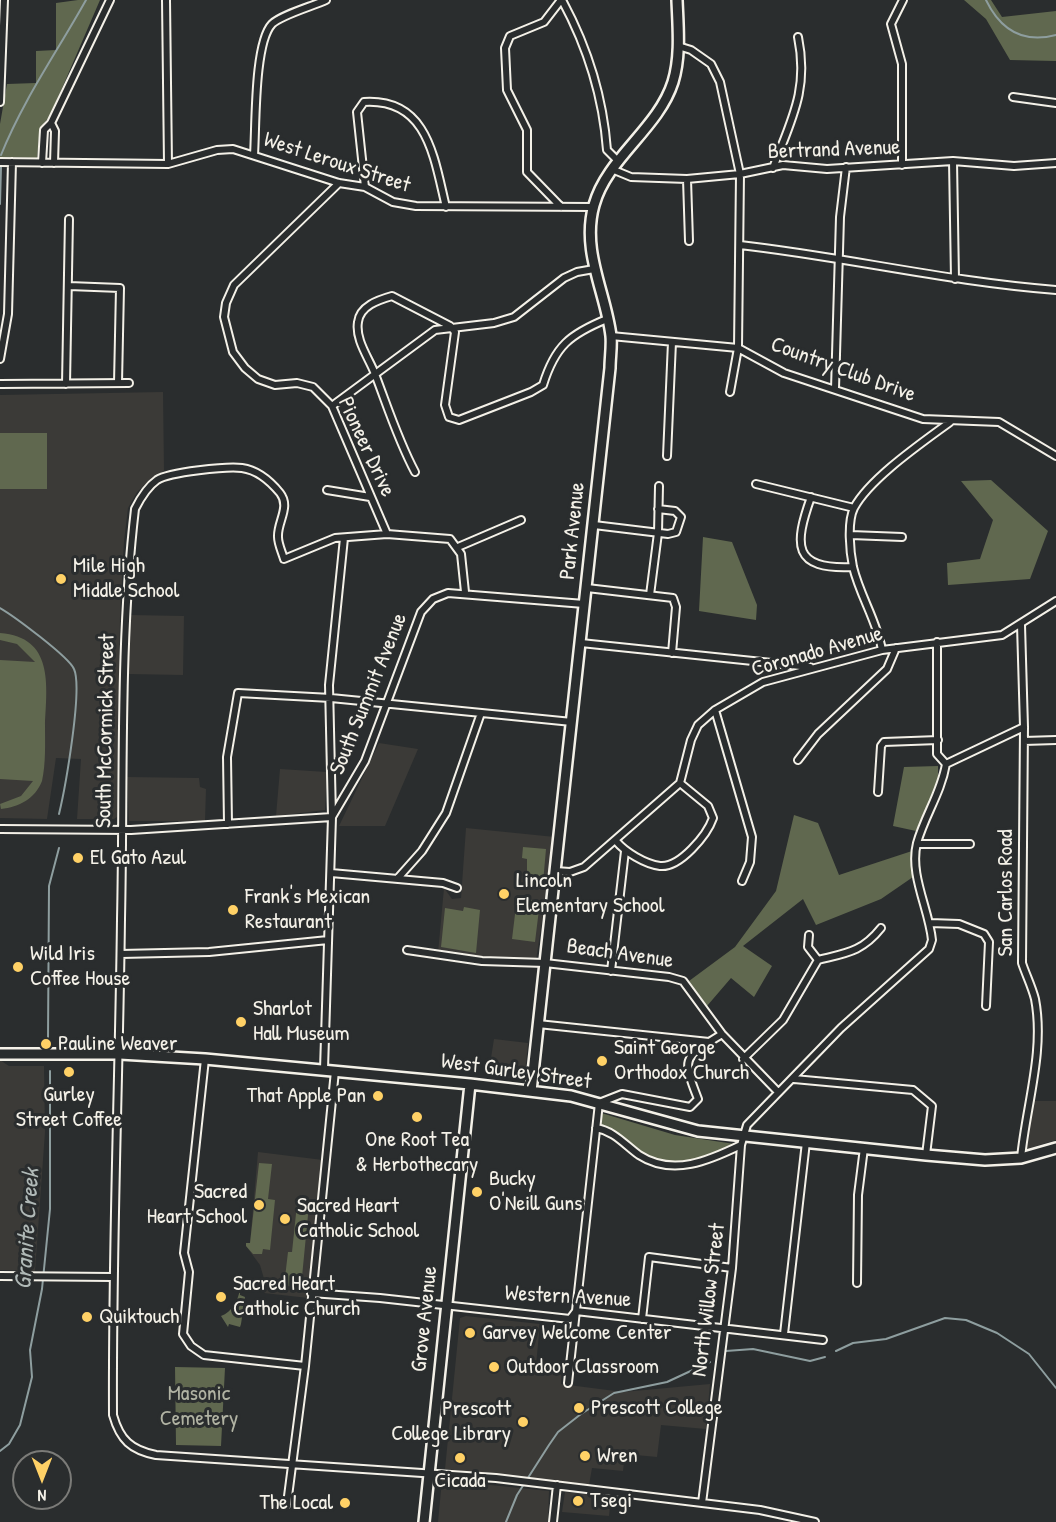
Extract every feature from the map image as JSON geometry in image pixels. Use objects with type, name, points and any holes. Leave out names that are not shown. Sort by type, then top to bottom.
[{"type":"main road","name":"Park Avenue","points":[[531,1091],[594,525],[611,336],[594,269],[593,207],[600,190],[660,107],[672,83],[678,46],[677,0]]},
{"type":"main road","name":"West Gurley Street","points":[[0,1054],[120,1054],[205,1059],[531,1091],[599,1103],[689,1129],[742,1141],[806,1142],[985,1160],[1021,1158],[1054,1150]]},
{"type":"main road","name":"Grove Avenue","points":[[424,1522],[471,1084]]},
{"type":"street","points":[[0,102],[4,0]]},
{"type":"street","points":[[42,163],[44,130],[51,123],[110,0]]},
{"type":"street","points":[[166,0],[168,164]]},
{"type":"street","points":[[254,155],[260,51],[265,34],[274,22],[326,0]]},
{"type":"street","points":[[561,207],[527,172],[525,161],[527,130],[507,90],[505,48],[510,36],[544,22],[561,0],[582,36],[595,75],[605,123],[607,150],[616,166]]},
{"type":"street","points":[[902,165],[902,64],[891,24],[903,0]]},
{"type":"street","points":[[773,168],[802,90],[803,62],[798,37]]},
{"type":"street","points":[[678,46],[691,50],[711,64],[720,82],[740,174],[738,348],[730,392]]},
{"type":"street","points":[[1013,97],[1056,103]]},
{"type":"street","points":[[365,187],[357,112],[364,102],[378,101],[412,115],[423,131],[434,157],[446,207]]},
{"type":"street","points":[[51,123],[55,132],[54,163]]},
{"type":"street","name":"West Leroux Street","points":[[0,162],[168,164],[218,150],[233,149],[339,183],[365,187],[393,202],[416,206],[593,207]]},
{"type":"street","points":[[953,160],[955,279]]},
{"type":"street","name":"Bertrand Avenue","points":[[616,166],[631,177],[687,179],[740,174],[783,165],[846,167],[953,160],[1014,166],[1056,163]]},
{"type":"street","points":[[0,359],[8,314],[12,162]]},
{"type":"street","points":[[835,389],[840,217],[846,167]]},
{"type":"street","points":[[687,179],[689,241]]},
{"type":"street","name":"Pioneer Drive","points":[[339,183],[234,285],[226,303],[224,317],[233,352],[244,368],[258,379],[275,385],[297,383],[313,387],[332,406],[387,534]]},
{"type":"street","points":[[66,384],[69,219]]},
{"type":"street","points":[[740,245],[955,279],[1056,290]]},
{"type":"street","points":[[332,406],[435,330],[450,326],[494,323],[514,316],[564,278],[577,272],[594,269]]},
{"type":"street","points":[[69,286],[120,288],[118,383]]},
{"type":"street","points":[[415,472],[398,441],[375,373],[359,338],[357,323],[361,312],[375,301],[392,296],[450,326],[455,332],[445,405],[449,417],[459,420],[531,392],[543,385],[550,361],[563,344],[577,331],[606,319]]},
{"type":"street","name":"Country Club Drive","points":[[611,336],[738,348],[784,373],[923,419],[999,422],[1056,456]]},
{"type":"street","points":[[667,456],[672,342]]},
{"type":"street","points":[[0,384],[129,383]]},
{"type":"street","points":[[882,650],[879,632],[853,567],[850,521],[854,508],[870,488],[906,455],[951,421]]},
{"type":"street","name":"South McCormick Street","points":[[293,1466],[156,1455],[138,1451],[126,1443],[117,1431],[113,1415],[112,1277],[120,1054],[126,626],[130,550],[138,503],[156,480],[173,473],[242,468],[262,476],[282,495],[285,510],[278,538],[284,559],[335,538],[344,538]]},
{"type":"street","points":[[756,484],[854,508]]},
{"type":"street","points":[[650,595],[658,533],[659,486]]},
{"type":"street","points":[[327,490],[370,497]]},
{"type":"street","points":[[811,497],[799,531],[800,547],[808,559],[822,564],[853,567]]},
{"type":"street","points":[[594,525],[658,533],[676,532],[681,517],[675,511],[658,510]]},
{"type":"street","points":[[458,547],[521,520]]},
{"type":"street","points":[[324,1069],[332,873],[332,698],[329,685],[344,538],[387,534],[450,539],[461,554],[465,592],[584,604]]},
{"type":"street","points":[[851,535],[902,537]]},
{"type":"street","points":[[587,588],[673,598],[676,607],[672,653]]},
{"type":"street","name":"South Summit Avenue","points":[[332,817],[365,761],[388,703],[407,644],[421,612],[433,599],[448,593],[465,592]]},
{"type":"street","name":"Coronado Avenue","points":[[680,783],[691,740],[698,724],[715,710],[763,682],[882,650],[1002,635],[1056,601]]},
{"type":"street","name":"San Carlos Road","points":[[1021,625],[1024,727],[1022,963],[1035,998],[1036,1015],[1035,1075],[1021,1158]]},
{"type":"street","points":[[596,1128],[608,1130],[641,1156],[661,1163],[685,1165],[709,1161],[742,1141],[747,1125],[778,1092],[794,1079],[841,1028],[929,949],[932,940],[930,922],[915,867],[917,844],[942,785],[946,764],[938,754],[937,642]]},
{"type":"street","points":[[581,644],[815,668]]},
{"type":"street","points":[[798,760],[818,734],[886,669],[896,648]]},
{"type":"street","points":[[228,825],[227,757],[238,693],[332,698],[572,722]]},
{"type":"street","points":[[715,710],[752,837],[750,862],[742,881]]},
{"type":"street","points":[[398,878],[422,851],[446,813],[482,713]]},
{"type":"street","points":[[946,764],[1024,727]]},
{"type":"street","points":[[878,792],[881,746],[884,742],[938,740]]},
{"type":"street","points":[[1024,741],[1056,740]]},
{"type":"street","points":[[555,871],[570,872],[584,867],[680,783],[708,806],[713,819],[708,834],[675,863],[660,866],[625,851],[616,841]]},
{"type":"street","points":[[0,829],[123,830],[332,817]]},
{"type":"street","points":[[917,844],[970,844]]},
{"type":"street","points":[[611,971],[625,851]]},
{"type":"street","points":[[332,873],[443,883],[457,888]]},
{"type":"street","points":[[930,922],[959,924],[984,933],[989,942],[986,1006]]},
{"type":"street","points":[[743,1059],[783,1020],[818,960],[853,952],[869,942],[881,928]]},
{"type":"street","points":[[809,935],[808,947],[818,960]]},
{"type":"street","points":[[121,954],[209,952],[328,940]]},
{"type":"street","name":"Beach Avenue","points":[[407,950],[482,962],[545,963],[669,977],[682,981],[743,1059],[778,1092]]},
{"type":"street","points":[[538,1024],[710,1042]]},
{"type":"street","points":[[568,1383],[599,1103],[622,1094],[694,1106],[698,1099],[689,1075],[687,1060],[691,1053],[722,1034]]},
{"type":"street","points":[[205,1059],[184,1253],[189,1272],[183,1334],[191,1346],[204,1355],[305,1366]]},
{"type":"street","points":[[287,1504],[305,1366],[335,1071]]},
{"type":"street","points":[[794,1079],[913,1090],[932,1106],[926,1155]]},
{"type":"street","name":"North Willow Street","points":[[702,1503],[732,1268],[742,1141]]},
{"type":"street","points":[[784,1334],[806,1142]]},
{"type":"street","points":[[857,1283],[858,1195],[864,1148]]},
{"type":"street","points":[[642,1318],[648,1257],[732,1268]]},
{"type":"street","points":[[0,1276],[112,1277]]},
{"type":"street","name":"Western Avenue","points":[[311,1293],[570,1319],[576,1311],[823,1340]]},
{"type":"street","points":[[293,1466],[429,1472],[557,1485],[769,1511],[815,1522]]},
{"type":"street","points":[[553,1522],[557,1485]]},
{"type":"shaded area","name":"Mile High Middle School","points":[[163,392],[164,471],[153,477],[137,492],[128,508],[124,541],[120,617],[117,817],[114,819],[77,819],[81,759],[56,758],[47,819],[0,818],[0,395]]},
{"type":"shaded area","points":[[130,615],[184,616],[183,675],[128,674]]},
{"type":"shaded area","points":[[379,743],[418,749],[385,826],[339,826]]},
{"type":"shaded area","points":[[280,769],[327,772],[325,810],[276,816]]},
{"type":"shaded area","points":[[127,777],[199,778],[200,787],[206,789],[205,821],[129,821]]},
{"type":"shaded area","name":"Lincoln Elementary School","points":[[466,828],[555,837],[536,960],[482,960],[438,953],[444,888],[452,899],[461,898]]},
{"type":"shaded area","points":[[494,1039],[528,1043],[525,1073],[522,1078],[488,1077]]},
{"type":"shaded area","points":[[0,1060],[9,1066],[44,1066],[45,1132],[35,1271],[0,1270]]},
{"type":"shaded area","points":[[1032,1101],[1056,1101],[1056,1140],[1026,1149]]},
{"type":"shaded area","name":"Sacred Heart Catholic School","points":[[258,1152],[323,1160],[308,1298],[264,1293],[265,1282],[260,1265],[246,1246],[246,1243],[250,1243]]},
{"type":"shaded area","name":"Prescott College","points":[[466,1316],[540,1324],[536,1365],[562,1368],[561,1384],[623,1392],[710,1384],[706,1429],[661,1425],[657,1457],[625,1454],[623,1471],[592,1468],[589,1485],[445,1469],[460,1318]]},
{"type":"shaded area","points":[[442,1480],[549,1491],[548,1522],[438,1522]]},
{"type":"shaded area","points":[[565,1492],[611,1497],[609,1516],[562,1512]]},
{"type":"green space","points":[[100,0],[50,116],[40,128],[37,158],[0,157],[0,124],[7,84],[36,83],[36,51],[56,50],[56,3]]},
{"type":"green space","points":[[964,0],[991,0],[1002,17],[1056,11],[1056,61],[1010,60],[986,19]]},
{"type":"green space","points":[[0,433],[47,433],[47,489],[0,489]]},
{"type":"green space","points":[[991,480],[1048,531],[1030,579],[948,585],[947,563],[980,559],[993,520],[961,481]]},
{"type":"green space","points":[[703,537],[732,542],[757,605],[756,620],[699,611]]},
{"type":"green space","points":[[0,633],[18,636],[30,643],[44,666],[46,679],[45,760],[42,781],[35,793],[26,801],[1,809],[0,804],[21,796],[33,781],[0,779],[0,660],[35,662],[17,644],[0,640]]},
{"type":"green space","points":[[938,766],[938,783],[916,831],[893,826],[904,767]]},
{"type":"green space","points":[[794,815],[818,823],[839,875],[912,851],[913,877],[881,899],[816,925],[803,899],[743,946],[772,966],[754,997],[731,978],[707,1006],[689,981],[735,947],[776,891]]},
{"type":"green space","points":[[523,847],[546,849],[543,883],[527,881],[527,859],[522,858]]},
{"type":"green space","points":[[517,898],[540,901],[535,942],[512,939]]},
{"type":"green space","points":[[464,907],[480,910],[476,953],[441,947],[445,908],[463,911]]},
{"type":"green space","points":[[598,1112],[675,1135],[741,1145],[709,1161],[661,1163],[641,1156],[608,1130],[596,1128]]},
{"type":"green space","points":[[259,1163],[272,1164],[268,1199],[275,1200],[270,1250],[263,1249],[262,1254],[253,1254],[246,1243],[250,1243]]},
{"type":"green space","points":[[297,1204],[309,1205],[301,1287],[284,1286],[288,1252],[292,1252]]},
{"type":"green space","points":[[240,1289],[240,1295],[245,1297],[241,1324],[240,1327],[229,1324],[228,1327],[221,1316],[234,1306]]},
{"type":"green space","name":"Masonic Cemetery","points":[[175,1367],[225,1368],[221,1446],[176,1445]]},
{"type":"waterway","name":"Granite Creek","points":[[1,155],[30,95],[86,0]]},
{"type":"waterway","points":[[986,0],[998,19],[1014,32],[1033,37],[1056,35]]},
{"type":"waterway","name":"Granite Creek","points":[[0,204],[1,167]]},
{"type":"waterway","name":"Granite Creek","points":[[0,608],[52,647],[74,669],[75,717],[59,814]]},
{"type":"waterway","name":"Granite Creek","points":[[48,1039],[49,886],[59,848]]},
{"type":"waterway","name":"Granite Creek","points":[[0,1451],[9,1444],[20,1425],[32,1377],[30,1350],[42,1289],[50,1209],[50,1071]]},
{"type":"waterway","points":[[836,1351],[853,1343],[886,1339],[945,1318],[966,1320],[997,1333],[1029,1354],[1056,1388]]},
{"type":"waterway","points":[[726,1351],[753,1349],[810,1361],[825,1357]]},
{"type":"waterway","points":[[506,1522],[517,1495],[558,1432],[614,1393],[667,1382],[710,1362]]},
{"type":"place","name":"Mile High Middle School","points":[[61,579]]},
{"type":"place","name":"El Gato Azul","points":[[78,858]]},
{"type":"place","name":"Lincoln Elementary School","points":[[504,894]]},
{"type":"place","name":"Frank's Mexican Restaurant","points":[[233,910]]},
{"type":"place","name":"Wild Iris Coffee House","points":[[18,967]]},
{"type":"place","name":"Sharlot Hall Museum","points":[[241,1022]]},
{"type":"place","name":"Pauline Weaver","points":[[46,1044]]},
{"type":"place","name":"Saint George Orthodox Church","points":[[602,1061]]},
{"type":"place","name":"Gurley Street Coffee","points":[[69,1072]]},
{"type":"place","name":"That Apple Pan","points":[[378,1096]]},
{"type":"place","name":"One Root Tea & Herbothecary","points":[[417,1117]]},
{"type":"place","name":"Bucky O'Neill Guns","points":[[477,1192]]},
{"type":"place","name":"Sacred Heart School","points":[[259,1205]]},
{"type":"place","name":"Sacred Heart Catholic School","points":[[285,1219]]},
{"type":"place","name":"Sacred Heart Catholic Church","points":[[221,1297]]},
{"type":"place","name":"Quiktouch","points":[[87,1317]]},
{"type":"place","name":"Garvey Welcome Center","points":[[470,1333]]},
{"type":"place","name":"Outdoor Classroom","points":[[494,1367]]},
{"type":"place","name":"Prescott College","points":[[579,1408]]},
{"type":"place","name":"Prescott College Library","points":[[523,1422]]},
{"type":"place","name":"Wren","points":[[585,1456]]},
{"type":"place","name":"Cicada","points":[[460,1458]]},
{"type":"place","name":"Tsegi","points":[[578,1501]]},
{"type":"place","name":"The Local","points":[[345,1503]]}]
